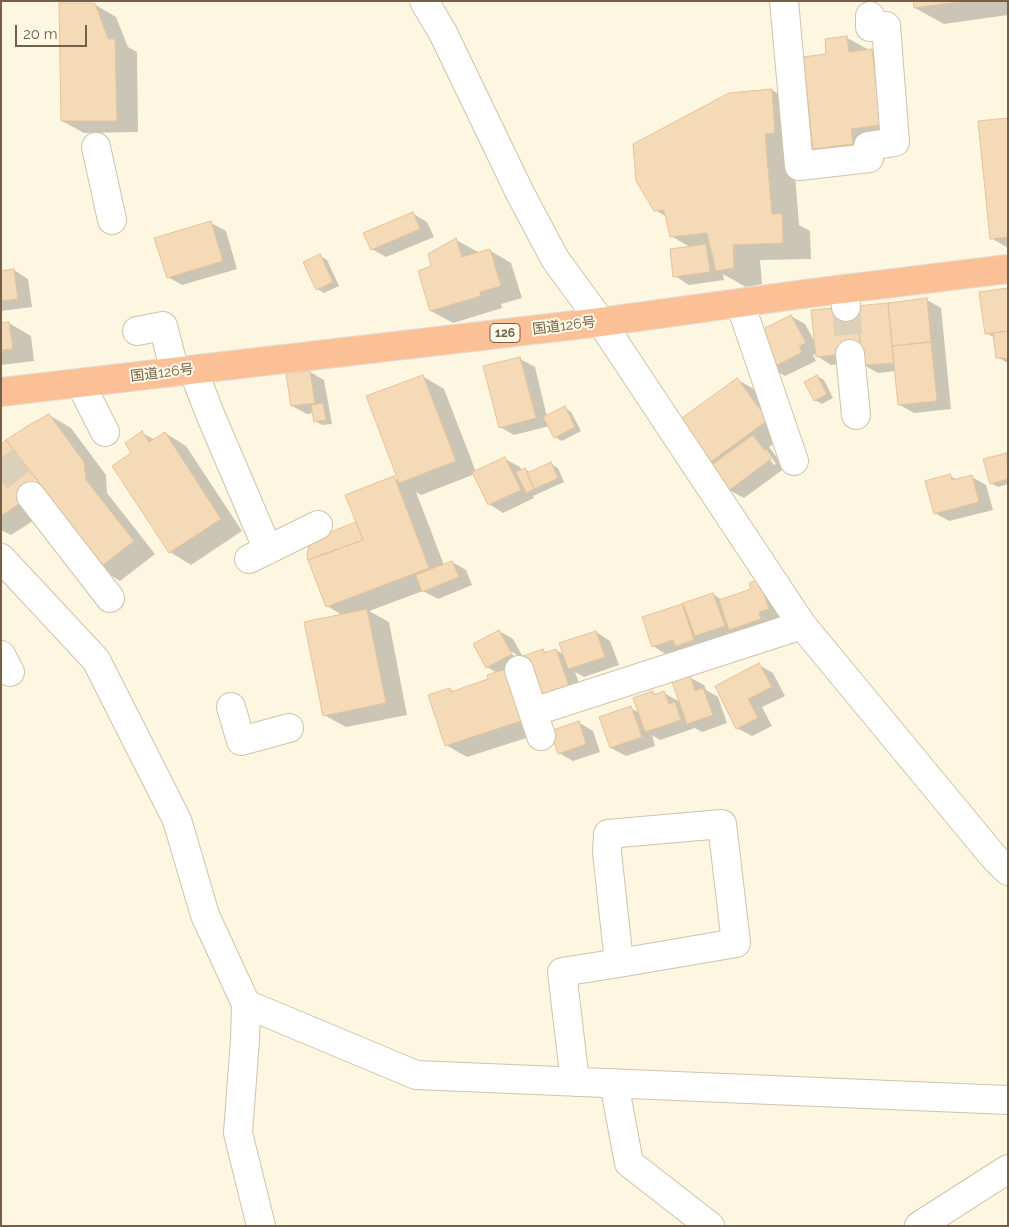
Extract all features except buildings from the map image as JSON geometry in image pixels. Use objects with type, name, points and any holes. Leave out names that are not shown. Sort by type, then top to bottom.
[{"type":"highway","name":"国道126号","points":[[1,392],[601,322],[740,303],[845,298],[1008,270]]},
{"type":"street","points":[[424,1],[443,33],[520,193],[555,259],[601,322],[802,625],[993,856],[1008,871]]},
{"type":"street","points":[[784,1],[799,166],[869,158],[868,146],[895,142],[886,26],[870,26],[870,16]]},
{"type":"street","points":[[96,147],[112,220]]},
{"type":"street","points":[[740,303],[794,461]]},
{"type":"street","points":[[137,331],[163,326],[184,371],[210,414],[259,555],[318,526]]},
{"type":"street","points":[[850,354],[856,415]]},
{"type":"street","points":[[80,383],[105,432]]},
{"type":"street","points":[[31,496],[110,598]]},
{"type":"street","points":[[1,558],[96,660],[177,820],[205,914],[246,1004],[238,1133],[261,1226]]},
{"type":"street","points":[[519,670],[537,724],[802,625]]},
{"type":"street","points":[[232,707],[241,741],[289,728]]},
{"type":"street","points":[[575,1082],[562,972],[619,963],[736,943],[722,824],[608,834],[607,852],[619,963]]},
{"type":"street","points":[[246,1004],[416,1075],[1008,1100]]},
{"type":"street","points":[[614,1083],[629,1163],[710,1226]]},
{"type":"street","points":[[919,1226],[1008,1169]]},
{"type":"tunnel","points":[[846,307],[850,354]]},
{"type":"tunnel","points":[[1,458],[31,496]]}]
